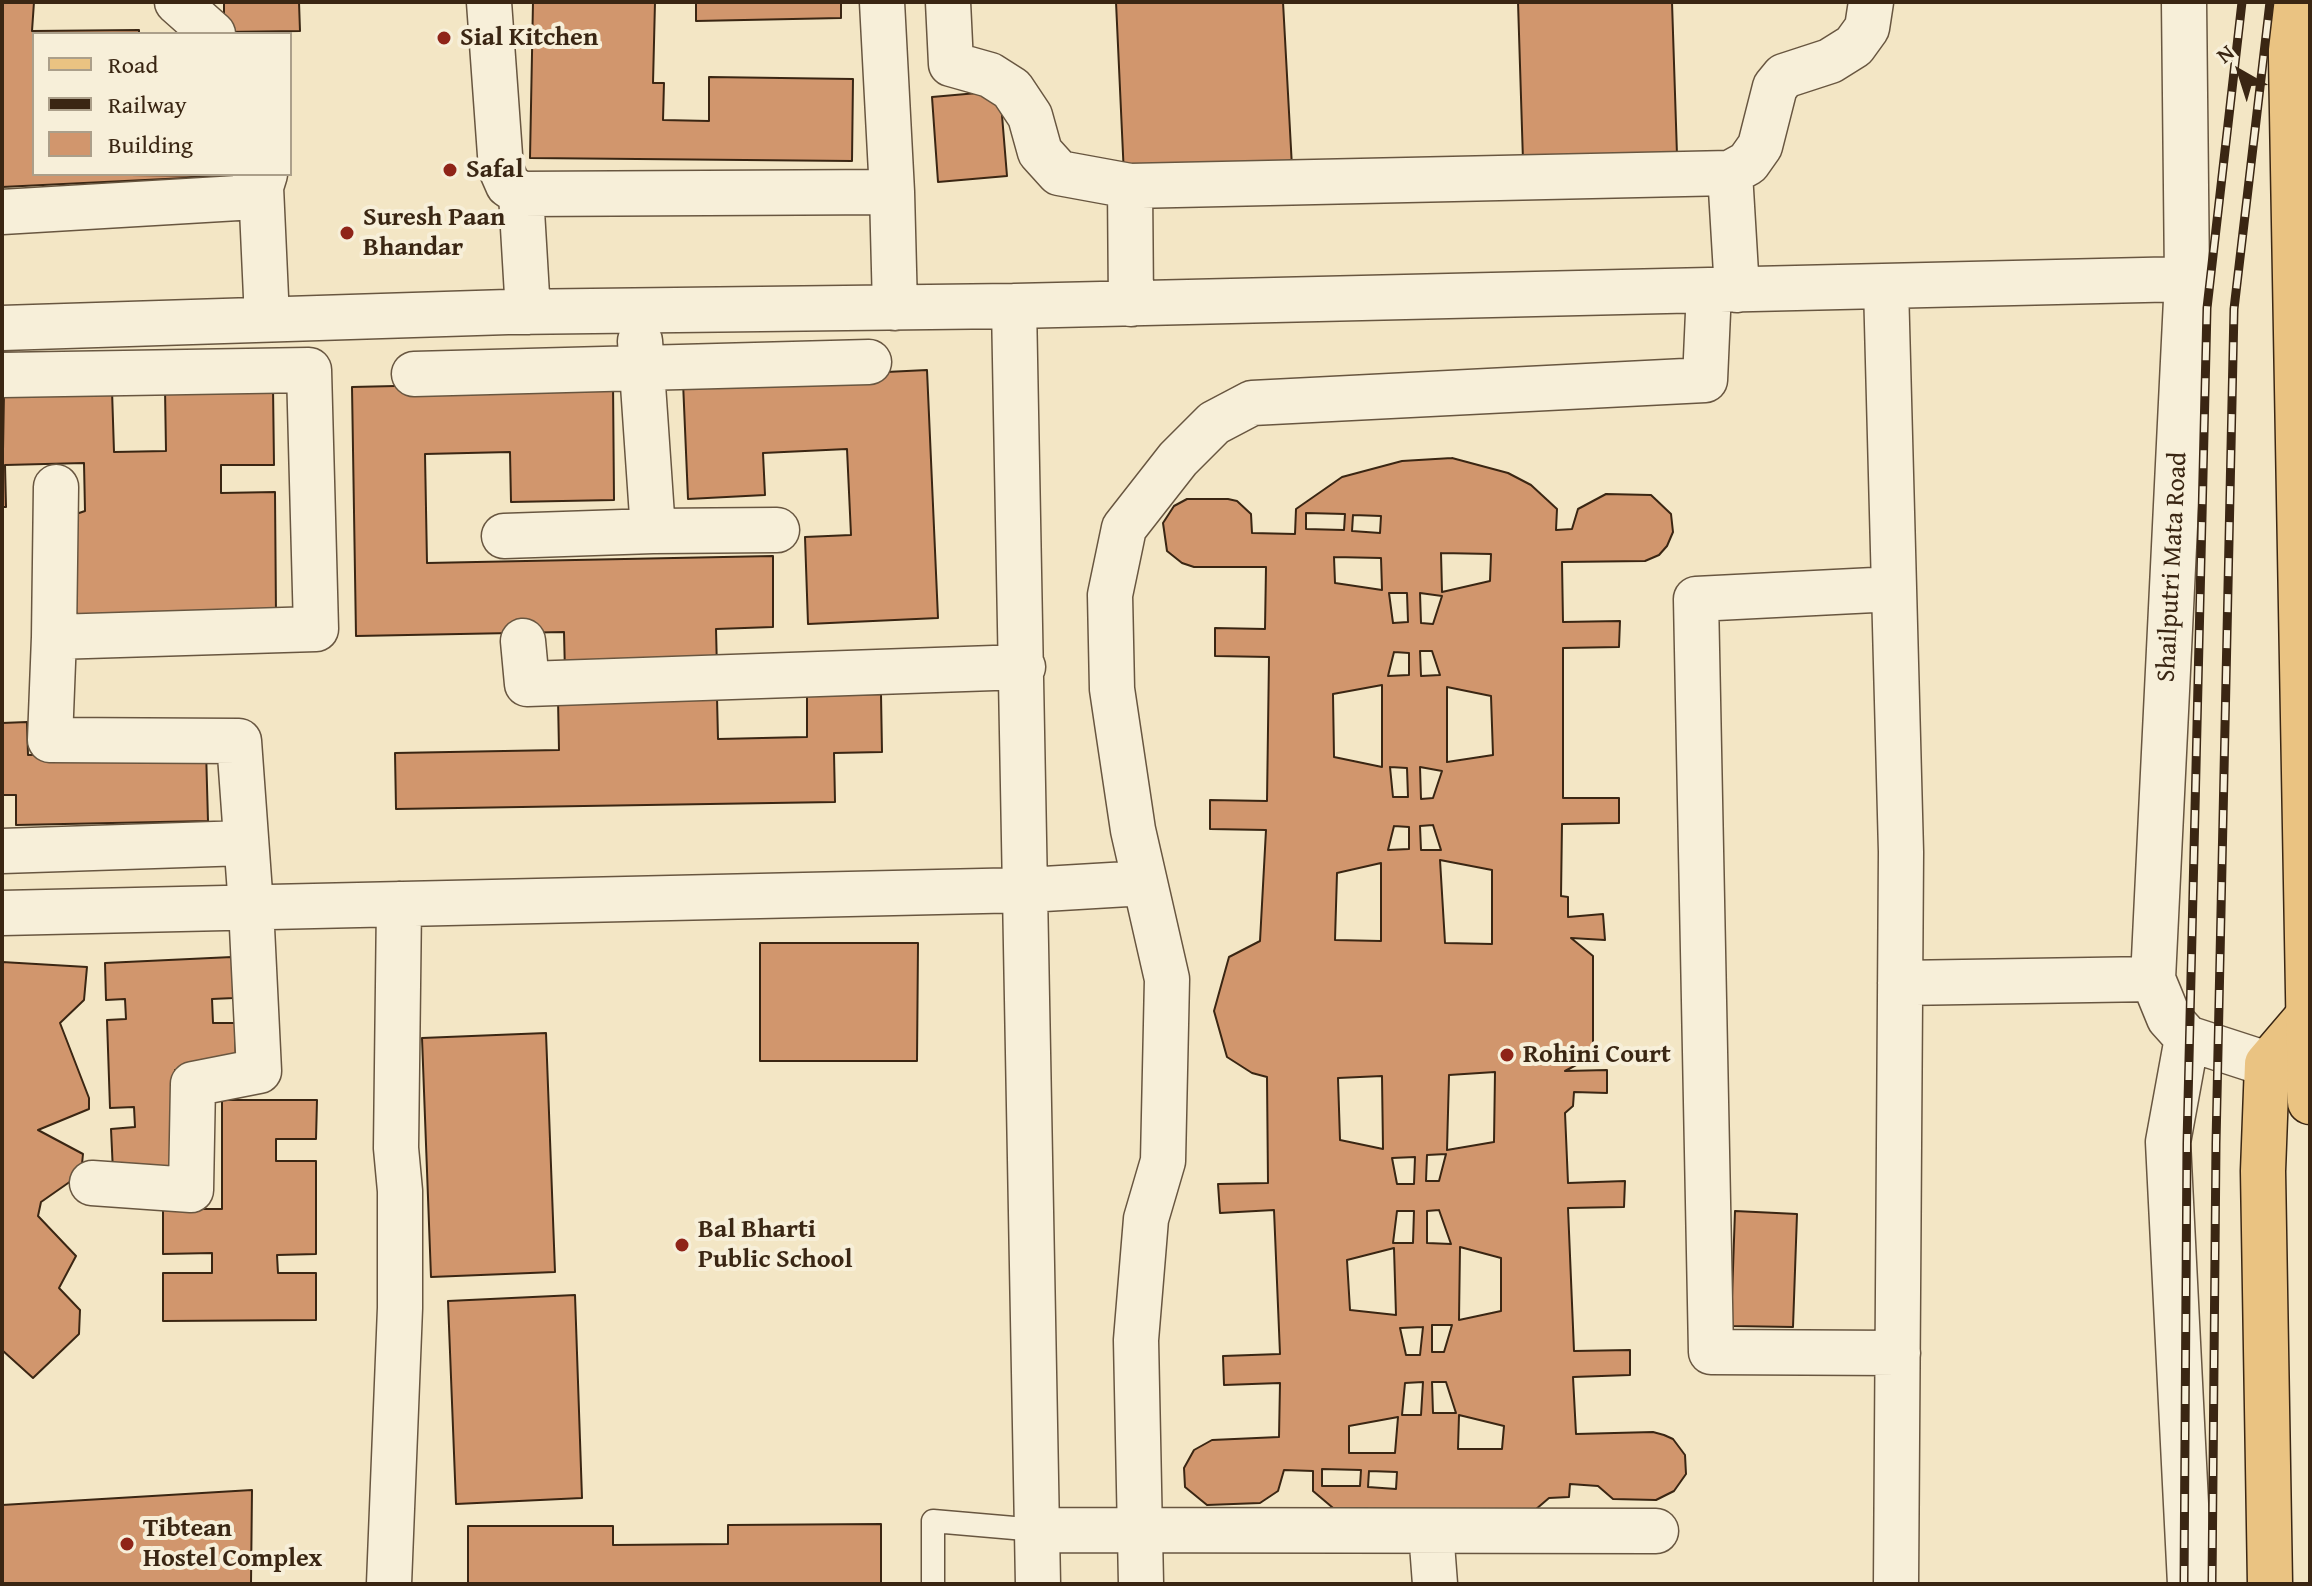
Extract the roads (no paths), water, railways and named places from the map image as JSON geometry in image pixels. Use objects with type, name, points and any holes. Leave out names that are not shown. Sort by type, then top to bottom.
[{"type":"main road","points":[[2290,2],[2310,1102]]},
{"type":"main road","points":[[2270,1584],[2263,1171],[2267,1064],[2308,1016]]},
{"type":"street","points":[[177,2],[211,32]]},
{"type":"street","points":[[489,2],[501,169],[508,185],[521,194],[892,192]]},
{"type":"street","points":[[882,2],[895,308]]},
{"type":"street","points":[[948,2],[951,64],[990,75],[1012,89],[1030,116],[1040,152],[1059,173],[1130,186],[1730,173],[1748,163],[1760,146],[1775,87],[1784,76],[1830,61],[1854,46],[1867,28],[1871,2]]},
{"type":"street","name":"Shailputri Mata Road","points":[[2184,2],[2187,279],[2153,979],[2169,1018],[2187,1038]]},
{"type":"street","points":[[1141,1584],[1136,1340],[1146,1219],[1163,1161],[1167,979],[1133,830],[1112,689],[1110,595],[1124,528],[1178,459],[1214,423],[1252,403],[1705,380],[1723,290],[1730,173]]},
{"type":"street","points":[[2,212],[238,198],[263,181]]},
{"type":"street","points":[[263,181],[267,319]]},
{"type":"street","points":[[1130,186],[1131,304]]},
{"type":"street","points":[[521,194],[528,312]]},
{"type":"street","points":[[2,328],[528,312],[1131,304],[2187,279]]},
{"type":"street","points":[[1886,286],[1900,983],[1896,1584]]},
{"type":"street","points":[[1014,306],[1038,1584]]},
{"type":"street","points":[[637,310],[653,531]]},
{"type":"street","points":[[414,374],[869,362]]},
{"type":"street","points":[[2,375],[309,370],[316,629],[54,637]]},
{"type":"street","points":[[56,487],[50,740],[239,741],[251,907],[259,1071],[193,1084],[191,1190],[92,1183]]},
{"type":"street","points":[[504,536],[777,530]]},
{"type":"street","points":[[1894,589],[1696,599],[1711,1352],[1898,1353]]},
{"type":"street","points":[[523,641],[527,684],[1023,667]]},
{"type":"street","points":[[2,851],[245,843]]},
{"type":"street","points":[[2,913],[1027,890],[1145,883]]},
{"type":"street","points":[[389,1584],[400,1308],[400,1191],[396,1148],[399,904]]},
{"type":"street","points":[[1900,983],[2153,979]]},
{"type":"street","points":[[2190,1584],[2168,1142],[2187,1038],[2267,1064]]},
{"type":"street","points":[[1037,1530],[1656,1531]]},
{"type":"street","points":[[1431,1531],[1435,1584]]},
{"type":"lane","points":[[933,1584],[933,1521],[1037,1530]]},
{"type":"railway","points":[[2184,1584],[2187,1143],[2207,308],[2242,2]]},
{"type":"railway","points":[[2212,1584],[2216,1143],[2234,309],[2270,2]]},
{"type":"place","name":"Sial Kitchen","points":[[444,38]]},
{"type":"place","name":"Safal","points":[[450,170]]},
{"type":"place","name":"Suresh Paan Bhandar","points":[[347,233]]},
{"type":"place","name":"Rohini Court","points":[[1507,1055]]},
{"type":"place","name":"Bal Bharti Public School","points":[[682,1245]]},
{"type":"place","name":"Tibtean Hostel Complex","points":[[127,1544]]}]
